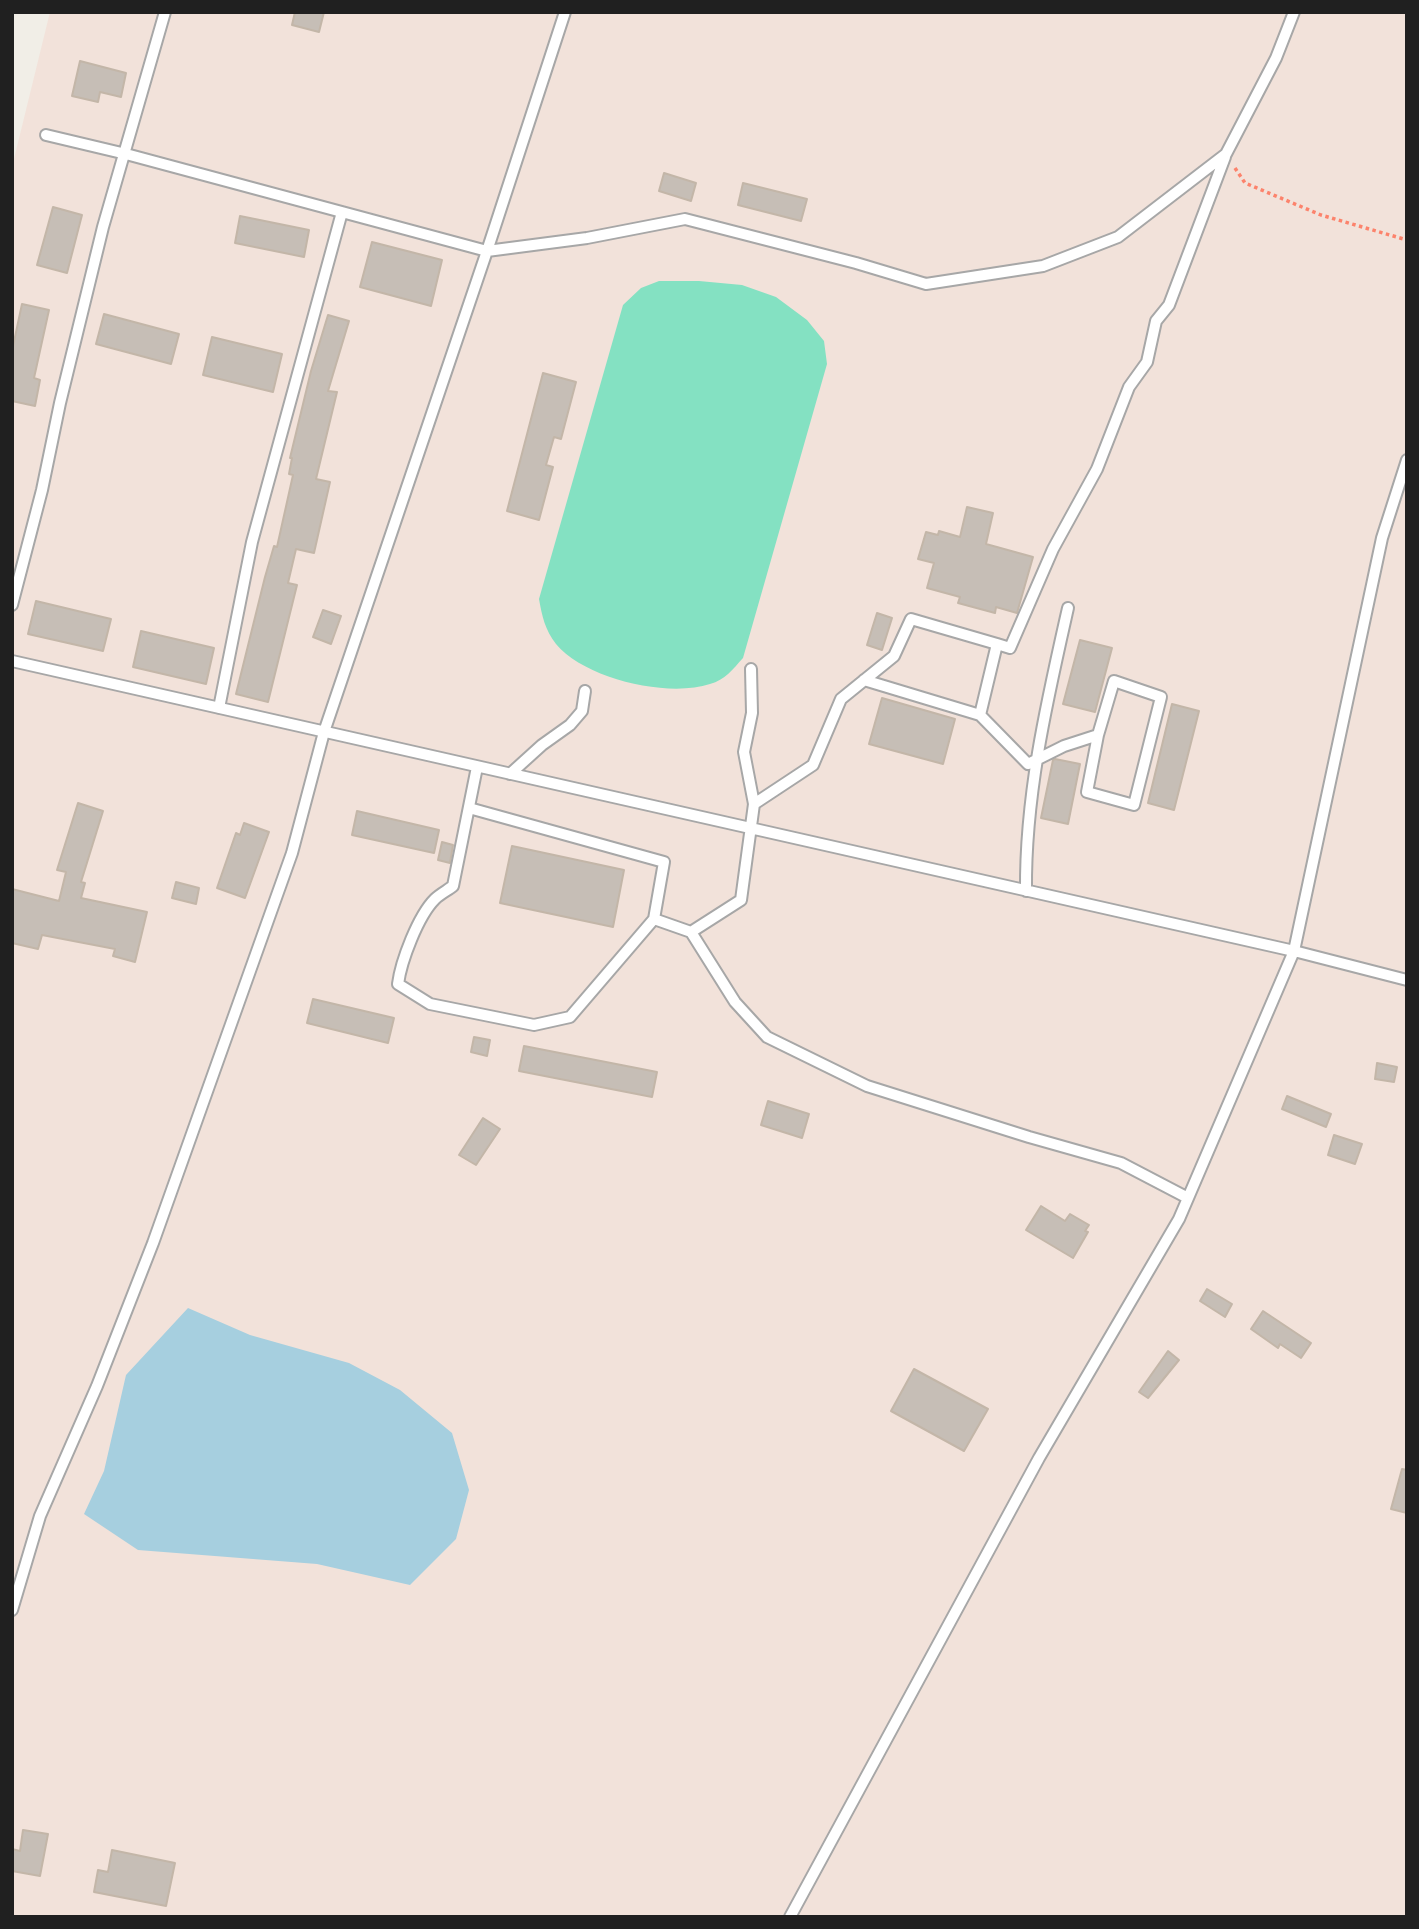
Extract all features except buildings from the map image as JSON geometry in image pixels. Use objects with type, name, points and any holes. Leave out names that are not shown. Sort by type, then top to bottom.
[{"type":"lane","points":[[12,605],[42,490],[103,227],[165,12]]},
{"type":"lane","points":[[12,1610],[40,1516],[97,1386],[153,1243],[292,853],[324,732],[565,12]]},
{"type":"lane","points":[[754,804],[813,765],[841,699],[894,656],[911,619],[1010,649],[1053,549],[1097,469],[1129,387],[1147,362],[1156,321],[1169,304],[1226,154],[1276,58],[1293,12]]},
{"type":"lane","points":[[46,135],[487,251],[587,238],[685,219],[926,284],[1043,266],[1118,237],[1226,154]]},
{"type":"lane","points":[[219,708],[252,542],[342,212]]},
{"type":"lane","points":[[790,1917],[1039,1458],[1179,1219],[1294,951],[1382,538],[1407,460]]},
{"type":"lane","points":[[1027,891],[1026,848],[1044,713],[1068,608]]},
{"type":"lane","points":[[981,715],[997,644]]},
{"type":"lane","points":[[12,661],[1294,951],[1407,980]]},
{"type":"lane","points":[[691,932],[741,901],[754,804],[744,752],[752,713],[751,669]]},
{"type":"lane","points":[[864,680],[981,715],[1028,764],[1064,746],[1098,735]]},
{"type":"lane","points":[[1114,681],[1161,697],[1134,805],[1087,792],[1098,735],[1114,681]]},
{"type":"lane","points":[[510,774],[542,745],[570,725],[582,711],[585,691]]},
{"type":"lane","points":[[469,808],[664,862],[654,919],[570,1017],[534,1026],[430,1004],[398,984],[400,969],[415,931],[434,899],[453,886],[477,766]]},
{"type":"lane","points":[[654,919],[691,932],[735,1002],[767,1037],[867,1086],[1029,1138],[1121,1163],[1188,1198]]},
{"type":"path","points":[[1226,154],[1245,183],[1321,215],[1407,240]]},
{"type":"shaded area","points":[[50,12],[1407,12],[1407,1917],[12,1917],[12,167]]},
{"type":"green space","points":[[659,281],[742,285],[776,297],[807,320],[824,341],[827,364],[743,658],[720,680],[693,688],[650,687],[606,676],[586,667],[569,656],[552,639],[544,623],[539,599],[623,305],[641,288]]},
{"type":"water","points":[[188,1308],[250,1335],[349,1363],[400,1390],[452,1433],[469,1490],[456,1539],[410,1585],[317,1564],[138,1550],[84,1514],[104,1471],[126,1375]]}]
